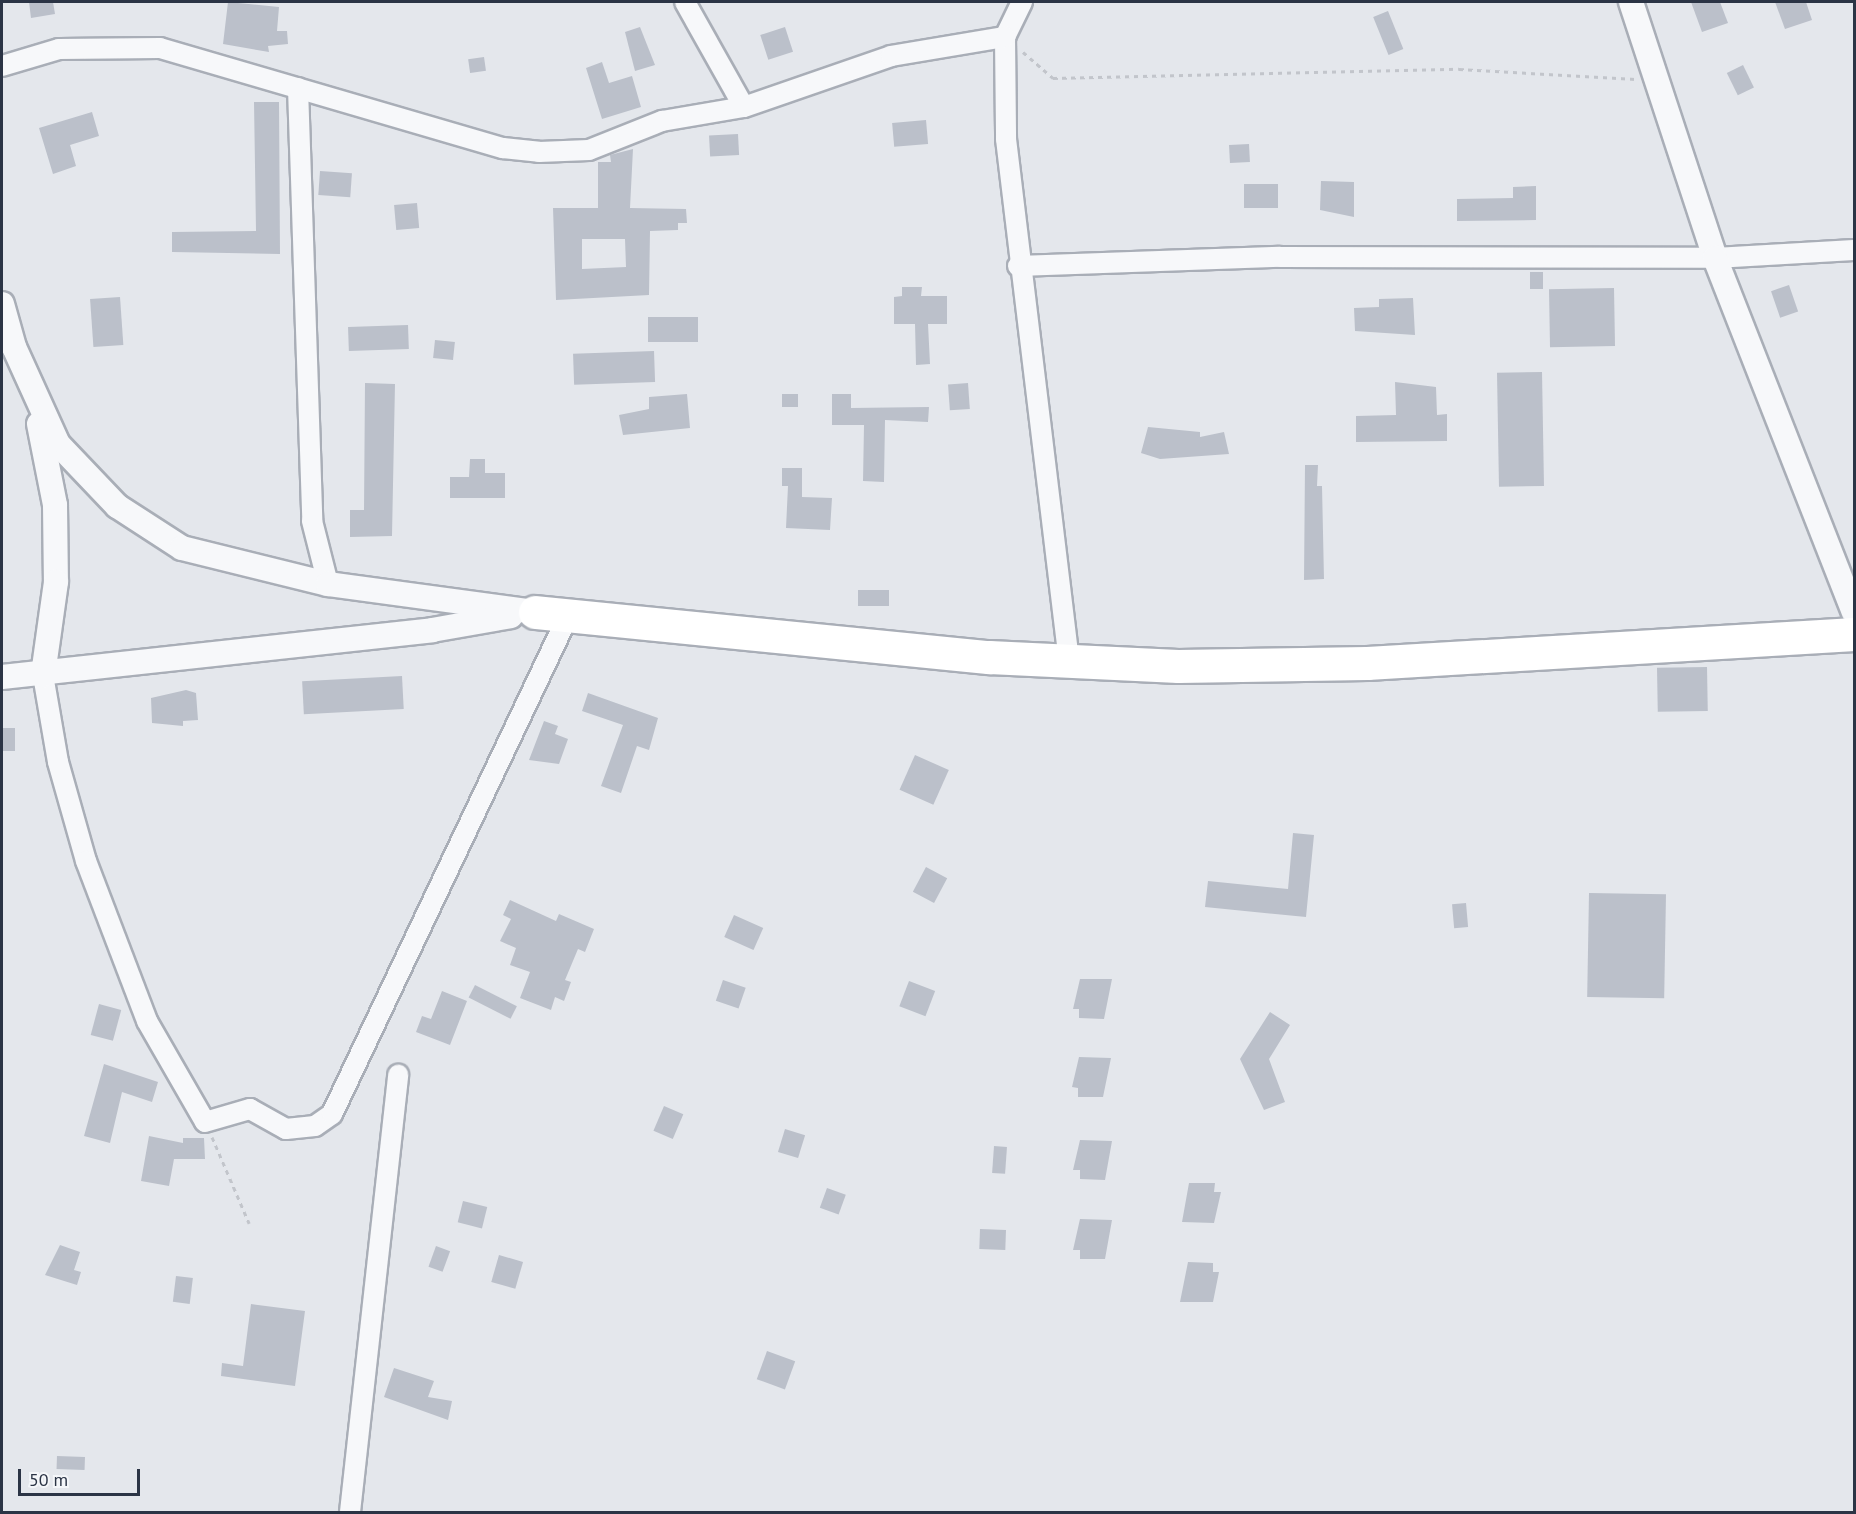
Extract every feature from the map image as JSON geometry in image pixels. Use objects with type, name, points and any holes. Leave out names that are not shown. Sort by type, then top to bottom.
[{"type":"highway","points":[[534,612],[1070,661],[1178,666],[1367,663],[1854,634]]},
{"type":"street","points":[[686,2],[744,107]]},
{"type":"street","points":[[1009,2],[1006,139],[1018,266],[1070,661]]},
{"type":"street","points":[[1010,30],[1022,2]]},
{"type":"street","points":[[1632,2],[1716,258],[1854,612]]},
{"type":"street","points":[[2,66],[59,49],[121,45],[160,48],[503,148],[539,152],[589,150],[662,121],[744,107],[891,56],[1010,30]]},
{"type":"street","points":[[298,88],[312,521],[328,585]]},
{"type":"street","points":[[1018,266],[1280,257],[1716,258],[1854,250]]},
{"type":"street","points":[[2,304],[32,388],[58,444],[117,506],[182,548],[328,585],[534,612]]},
{"type":"street","points":[[32,388],[55,505],[56,582],[43,675],[58,762],[102,916],[147,1022],[205,1122],[250,1109],[286,1129],[315,1126],[332,1114],[569,614]]},
{"type":"street","points":[[2,677],[43,675],[432,630],[534,612]]},
{"type":"street","points":[[350,1512],[398,1075]]},
{"type":"path","points":[[1010,30],[1053,78],[1459,69],[1658,80]]},
{"type":"path","points":[[205,1122],[249,1223]]},
{"type":"building","points":[[29,2],[53,2],[55,14],[31,18]]},
{"type":"building","points":[[228,2],[279,7],[277,31],[287,31],[288,44],[268,46],[269,52],[223,44]]},
{"type":"building","points":[[1691,2],[1720,2],[1728,23],[1702,32]]},
{"type":"building","points":[[1775,2],[1806,2],[1812,20],[1785,29]]},
{"type":"building","points":[[1388,11],[1403,49],[1389,55],[1373,17]]},
{"type":"building","points":[[640,27],[655,65],[635,71],[625,32]]},
{"type":"building","points":[[785,27],[793,52],[768,60],[760,35]]},
{"type":"building","points":[[484,57],[486,71],[470,73],[468,59]]},
{"type":"building","points":[[602,62],[609,83],[632,76],[641,107],[602,119],[586,68]]},
{"type":"building","points":[[1743,65],[1754,87],[1738,95],[1727,73]]},
{"type":"building","points":[[254,102],[279,102],[280,254],[172,252],[172,232],[256,231]]},
{"type":"building","points":[[92,112],[99,136],[70,145],[76,166],[53,174],[39,128]]},
{"type":"building","points":[[926,120],[928,144],[894,147],[892,123]]},
{"type":"building","points":[[738,134],[739,155],[710,156],[709,136]]},
{"type":"building","points":[[1249,144],[1250,162],[1230,163],[1229,145]]},
{"type":"building","points":[[633,149],[630,208],[686,209],[687,223],[678,223],[678,230],[650,231],[649,295],[556,300],[553,208],[598,208],[598,162],[611,162],[610,155]],"holes":[[[582,239],[625,239],[626,267],[582,269]]]},
{"type":"building","points":[[320,171],[352,173],[350,197],[318,195]]},
{"type":"building","points":[[1321,181],[1354,182],[1354,217],[1320,210]]},
{"type":"building","points":[[1244,184],[1278,184],[1278,208],[1244,208]]},
{"type":"building","points":[[1536,186],[1536,220],[1457,221],[1457,199],[1513,198],[1513,187]]},
{"type":"building","points":[[417,203],[419,228],[396,230],[394,205]]},
{"type":"building","points":[[1530,272],[1543,272],[1543,289],[1530,289]]},
{"type":"building","points":[[1789,285],[1798,311],[1780,318],[1771,291]]},
{"type":"building","points":[[902,287],[922,287],[921,296],[947,296],[947,324],[928,324],[930,364],[916,365],[915,324],[894,324],[894,297],[902,296]]},
{"type":"building","points":[[1614,288],[1615,346],[1550,347],[1549,289]]},
{"type":"building","points":[[120,297],[123,345],[93,347],[90,299]]},
{"type":"building","points":[[1413,298],[1415,335],[1355,331],[1354,308],[1379,307],[1379,299]]},
{"type":"building","points":[[648,317],[698,317],[698,342],[648,342]]},
{"type":"building","points":[[408,325],[409,349],[349,351],[348,327]]},
{"type":"building","points":[[435,340],[455,342],[453,360],[433,358]]},
{"type":"building","points":[[654,351],[655,382],[574,385],[573,354]]},
{"type":"building","points":[[1542,372],[1544,486],[1499,487],[1497,373]]},
{"type":"building","points":[[1395,382],[1436,387],[1437,415],[1447,414],[1447,441],[1356,442],[1356,416],[1396,415]]},
{"type":"building","points":[[365,383],[395,384],[392,536],[350,537],[350,510],[364,510]]},
{"type":"building","points":[[968,383],[970,409],[950,410],[948,384]]},
{"type":"building","points":[[687,394],[690,428],[623,435],[619,415],[649,409],[649,397]]},
{"type":"building","points":[[782,394],[798,394],[798,407],[782,407]]},
{"type":"building","points":[[832,394],[851,394],[851,408],[929,407],[928,422],[885,420],[884,482],[863,481],[864,425],[832,425]]},
{"type":"building","points":[[1148,427],[1200,432],[1200,437],[1224,432],[1229,454],[1160,459],[1141,453]]},
{"type":"building","points":[[470,459],[485,459],[485,473],[505,473],[505,498],[450,498],[450,477],[469,477]]},
{"type":"building","points":[[1305,465],[1318,465],[1317,486],[1322,486],[1324,579],[1304,580]]},
{"type":"building","points":[[782,468],[802,468],[802,497],[832,498],[830,530],[786,528],[788,486],[782,486]]},
{"type":"building","points":[[858,590],[889,590],[889,606],[858,606]]},
{"type":"building","points":[[1707,667],[1708,711],[1658,712],[1657,668]]},
{"type":"building","points":[[402,676],[404,709],[304,714],[302,681]]},
{"type":"building","points":[[186,690],[196,693],[198,720],[183,721],[183,726],[152,723],[151,698]]},
{"type":"building","points":[[588,693],[658,718],[649,750],[637,746],[621,793],[601,786],[623,725],[582,711]]},
{"type":"building","points":[[544,721],[558,726],[555,734],[568,739],[559,764],[529,760]]},
{"type":"building","points":[[2,728],[15,728],[15,751],[2,751]]},
{"type":"building","points":[[915,755],[949,770],[933,805],[900,790]]},
{"type":"building","points":[[1293,833],[1314,835],[1306,917],[1205,907],[1208,881],[1288,889]]},
{"type":"building","points":[[926,867],[947,878],[934,903],[913,892]]},
{"type":"building","points":[[1589,893],[1666,894],[1664,998],[1587,997]]},
{"type":"building","points":[[510,900],[556,921],[559,914],[594,929],[585,952],[578,949],[565,980],[571,982],[564,1001],[555,997],[551,1010],[520,998],[530,972],[510,965],[516,948],[500,941],[511,919],[503,915]]},
{"type":"building","points":[[1466,903],[1468,927],[1454,928],[1452,904]]},
{"type":"building","points":[[734,915],[763,928],[753,950],[724,937]]},
{"type":"building","points":[[1080,979],[1112,979],[1104,1019],[1079,1018],[1079,1009],[1073,1009]]},
{"type":"building","points":[[723,980],[746,988],[739,1009],[716,1001]]},
{"type":"building","points":[[909,981],[935,991],[925,1016],[899,1006]]},
{"type":"building","points":[[475,985],[517,1006],[511,1019],[469,997]]},
{"type":"building","points":[[442,991],[467,1001],[450,1045],[416,1032],[422,1016],[431,1019]]},
{"type":"building","points":[[99,1004],[121,1010],[113,1041],[91,1035]]},
{"type":"building","points":[[1270,1012],[1290,1025],[1269,1059],[1285,1102],[1264,1110],[1240,1059]]},
{"type":"building","points":[[1079,1057],[1111,1058],[1103,1097],[1078,1097],[1078,1088],[1072,1087]]},
{"type":"building","points":[[104,1064],[158,1082],[152,1102],[122,1092],[110,1143],[84,1136]]},
{"type":"building","points":[[664,1106],[683,1114],[673,1139],[653,1131]]},
{"type":"building","points":[[785,1129],[805,1135],[798,1158],[778,1152]]},
{"type":"building","points":[[149,1136],[183,1143],[183,1138],[204,1138],[205,1159],[174,1159],[169,1186],[141,1181]]},
{"type":"building","points":[[1080,1140],[1112,1141],[1105,1180],[1080,1179],[1080,1170],[1073,1170]]},
{"type":"building","points":[[994,1146],[1007,1147],[1005,1174],[992,1173]]},
{"type":"building","points":[[1189,1183],[1215,1183],[1214,1192],[1221,1192],[1214,1223],[1182,1222]]},
{"type":"building","points":[[827,1188],[846,1195],[839,1215],[820,1208]]},
{"type":"building","points":[[463,1201],[487,1207],[482,1228],[458,1222]]},
{"type":"building","points":[[1080,1219],[1112,1220],[1105,1259],[1080,1259],[1080,1250],[1073,1250]]},
{"type":"building","points":[[980,1229],[1006,1230],[1005,1250],[979,1249]]},
{"type":"building","points":[[60,1245],[80,1252],[74,1270],[81,1272],[77,1285],[45,1275]]},
{"type":"building","points":[[436,1246],[450,1251],[443,1272],[428,1267]]},
{"type":"building","points":[[499,1255],[523,1262],[515,1289],[491,1282]]},
{"type":"building","points":[[1188,1262],[1213,1263],[1213,1272],[1219,1272],[1213,1302],[1180,1302]]},
{"type":"building","points":[[176,1276],[193,1278],[190,1304],[173,1302]]},
{"type":"building","points":[[251,1304],[305,1311],[295,1386],[221,1376],[222,1363],[243,1366]]},
{"type":"building","points":[[767,1351],[795,1361],[785,1389],[757,1379]]},
{"type":"building","points":[[394,1368],[434,1381],[428,1397],[452,1401],[448,1420],[384,1397]]},
{"type":"building","points":[[57,1456],[85,1457],[85,1470],[57,1469]]}]
